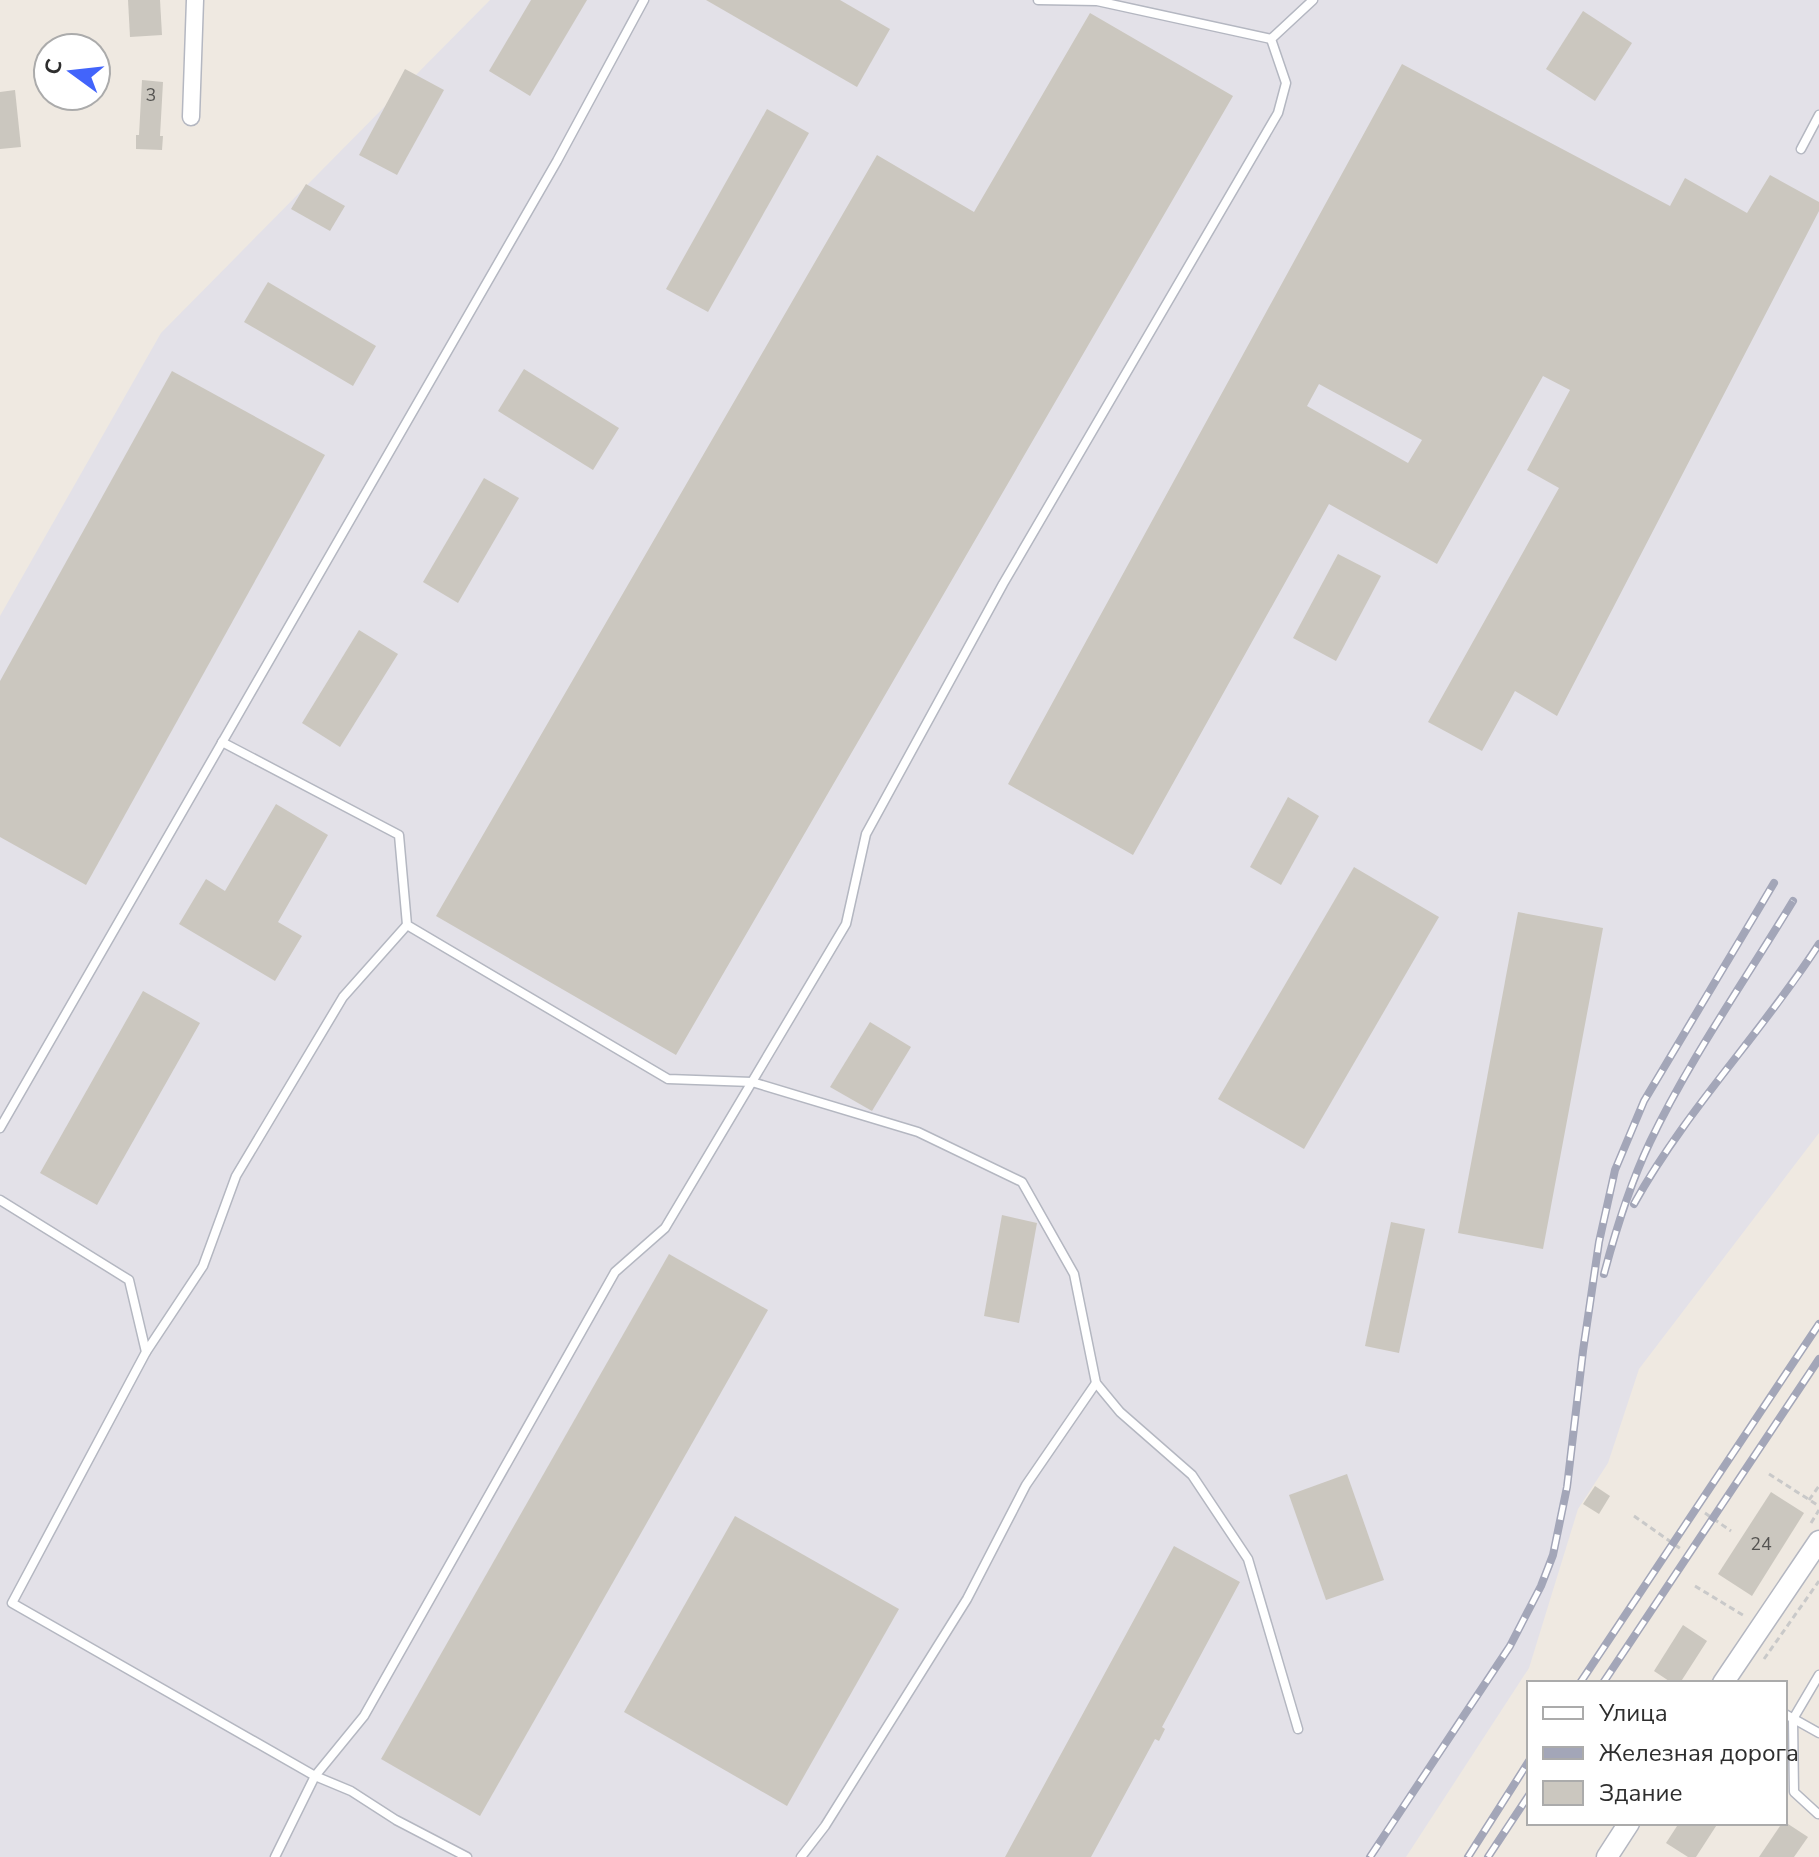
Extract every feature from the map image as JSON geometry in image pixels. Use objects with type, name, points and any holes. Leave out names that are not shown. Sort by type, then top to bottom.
[{"type":"street","points":[[191,117],[195,0]]},
{"type":"street","points":[[1728,1681],[1819,1541]]},
{"type":"street","points":[[1607,1857],[1628,1825]]},
{"type":"lane","points":[[0,1128],[557,161],[644,0]]},
{"type":"lane","points":[[1038,0],[1097,1],[1271,39]]},
{"type":"lane","points":[[1271,39],[1313,0]]},
{"type":"lane","points":[[275,1857],[315,1776],[364,1716],[615,1272],[665,1228],[846,924],[866,834],[1003,584],[1278,113],[1286,83],[1271,39]]},
{"type":"lane","points":[[1801,149],[1819,115]]},
{"type":"lane","points":[[222,742],[399,835],[407,925],[343,997],[236,1176],[203,1266],[146,1352],[12,1603],[315,1776],[351,1791],[396,1820],[467,1857]]},
{"type":"lane","points":[[407,925],[668,1079],[752,1082],[918,1132],[1022,1182],[1074,1274],[1096,1383],[1120,1412],[1192,1475],[1248,1559],[1298,1729]]},
{"type":"lane","points":[[0,1200],[129,1280],[146,1352]]},
{"type":"lane","points":[[801,1857],[825,1826],[967,1599],[1026,1485],[1096,1383]]},
{"type":"lane","points":[[1818,1814],[1794,1792],[1789,1716],[1819,1675]]},
{"type":"lane","points":[[1789,1716],[1819,1733]]},
{"type":"path","points":[[1769,1474],[1819,1506]]},
{"type":"path","points":[[1809,1500],[1819,1486]]},
{"type":"path","points":[[1705,1513],[1731,1531]]},
{"type":"path","points":[[1634,1516],[1681,1549]]},
{"type":"path","points":[[1756,1670],[1818,1582],[1799,1571]]},
{"type":"path","points":[[1695,1586],[1749,1619]]},
{"type":"shaded area","points":[[490,0],[1819,0],[1819,1133],[1639,1369],[1608,1463],[1578,1509],[1529,1668],[1406,1857],[0,1857],[0,616],[161,333]]},
{"type":"building","points":[[128,0],[160,0],[162,35],[130,37]]},
{"type":"building","points":[[531,0],[587,0],[530,96],[489,71]]},
{"type":"building","points":[[706,0],[840,0],[890,29],[857,87]]},
{"type":"building","points":[[1583,11],[1632,43],[1595,101],[1546,69]]},
{"type":"building","points":[[1090,13],[1233,96],[676,1055],[436,916],[877,155],[974,212]]},
{"type":"building","points":[[1402,64],[1670,206],[1685,178],[1747,213],[1770,175],[1819,202],[1819,211],[1557,716],[1515,691],[1482,751],[1428,722],[1559,488],[1527,470],[1570,390],[1543,376],[1437,564],[1329,504],[1133,855],[1008,784]],"holes":[[[1319,384],[1422,440],[1408,463],[1307,406]]]},
{"type":"building","points":[[405,69],[444,90],[397,175],[359,155]]},
{"type":"building","points":[[142,80],[163,82],[162,150],[136,149]]},
{"type":"building","points":[[15,90],[21,147],[0,149],[0,92]]},
{"type":"building","points":[[767,109],[809,133],[708,312],[666,289]]},
{"type":"building","points":[[306,184],[345,206],[330,231],[291,209]]},
{"type":"building","points":[[268,282],[376,346],[353,386],[244,322]]},
{"type":"building","points":[[524,369],[619,428],[593,470],[498,411]]},
{"type":"building","points":[[172,371],[325,455],[86,885],[0,837],[0,681]]},
{"type":"building","points":[[484,478],[519,498],[458,603],[423,582]]},
{"type":"building","points":[[1338,554],[1381,576],[1336,661],[1293,638]]},
{"type":"building","points":[[359,630],[398,654],[340,747],[302,723]]},
{"type":"building","points":[[1288,797],[1319,816],[1281,885],[1250,867]]},
{"type":"building","points":[[276,804],[328,835],[278,922],[302,936],[275,981],[179,924],[206,879],[225,891]]},
{"type":"building","points":[[1354,867],[1439,917],[1304,1149],[1218,1099]]},
{"type":"building","points":[[1518,912],[1603,928],[1543,1249],[1458,1233]]},
{"type":"building","points":[[143,991],[200,1023],[97,1205],[40,1173]]},
{"type":"building","points":[[870,1022],[911,1047],[872,1111],[830,1087]]},
{"type":"building","points":[[1002,1215],[1037,1223],[1019,1323],[984,1316]]},
{"type":"building","points":[[1391,1222],[1425,1229],[1399,1353],[1365,1346]]},
{"type":"building","points":[[669,1254],[768,1310],[480,1816],[381,1759]]},
{"type":"building","points":[[1347,1474],[1384,1580],[1326,1600],[1289,1495]]},
{"type":"building","points":[[1595,1486],[1610,1496],[1599,1514],[1583,1504]]},
{"type":"building","points":[[1771,1492],[1804,1513],[1752,1596],[1718,1574]]},
{"type":"building","points":[[735,1516],[899,1609],[787,1806],[624,1712]]},
{"type":"building","points":[[1174,1546],[1240,1582],[1162,1727],[1165,1729],[1159,1741],[1155,1739],[1091,1857],[1005,1857]]},
{"type":"building","points":[[1683,1625],[1707,1641],[1681,1681],[1669,1681],[1654,1671]]},
{"type":"building","points":[[1787,1823],[1808,1837],[1794,1857],[1759,1857],[1781,1825]]},
{"type":"building","points":[[1678,1825],[1717,1825],[1696,1857],[1688,1857],[1666,1843]]},
{"type":"railway","points":[[1370,1857],[1510,1646],[1541,1586],[1553,1555],[1567,1487],[1599,1242],[1615,1170],[1644,1101],[1774,883]]},
{"type":"railway","points":[[1604,1274],[1630,1190],[1665,1111],[1793,901]]},
{"type":"railway","points":[[1634,1204],[1676,1137],[1819,944]]},
{"type":"railway","points":[[1581,1681],[1819,1324]]},
{"type":"railway","points":[[1604,1681],[1819,1359]]},
{"type":"railway","points":[[1468,1857],[1527,1764]]},
{"type":"railway","points":[[1488,1857],[1527,1798]]}]
